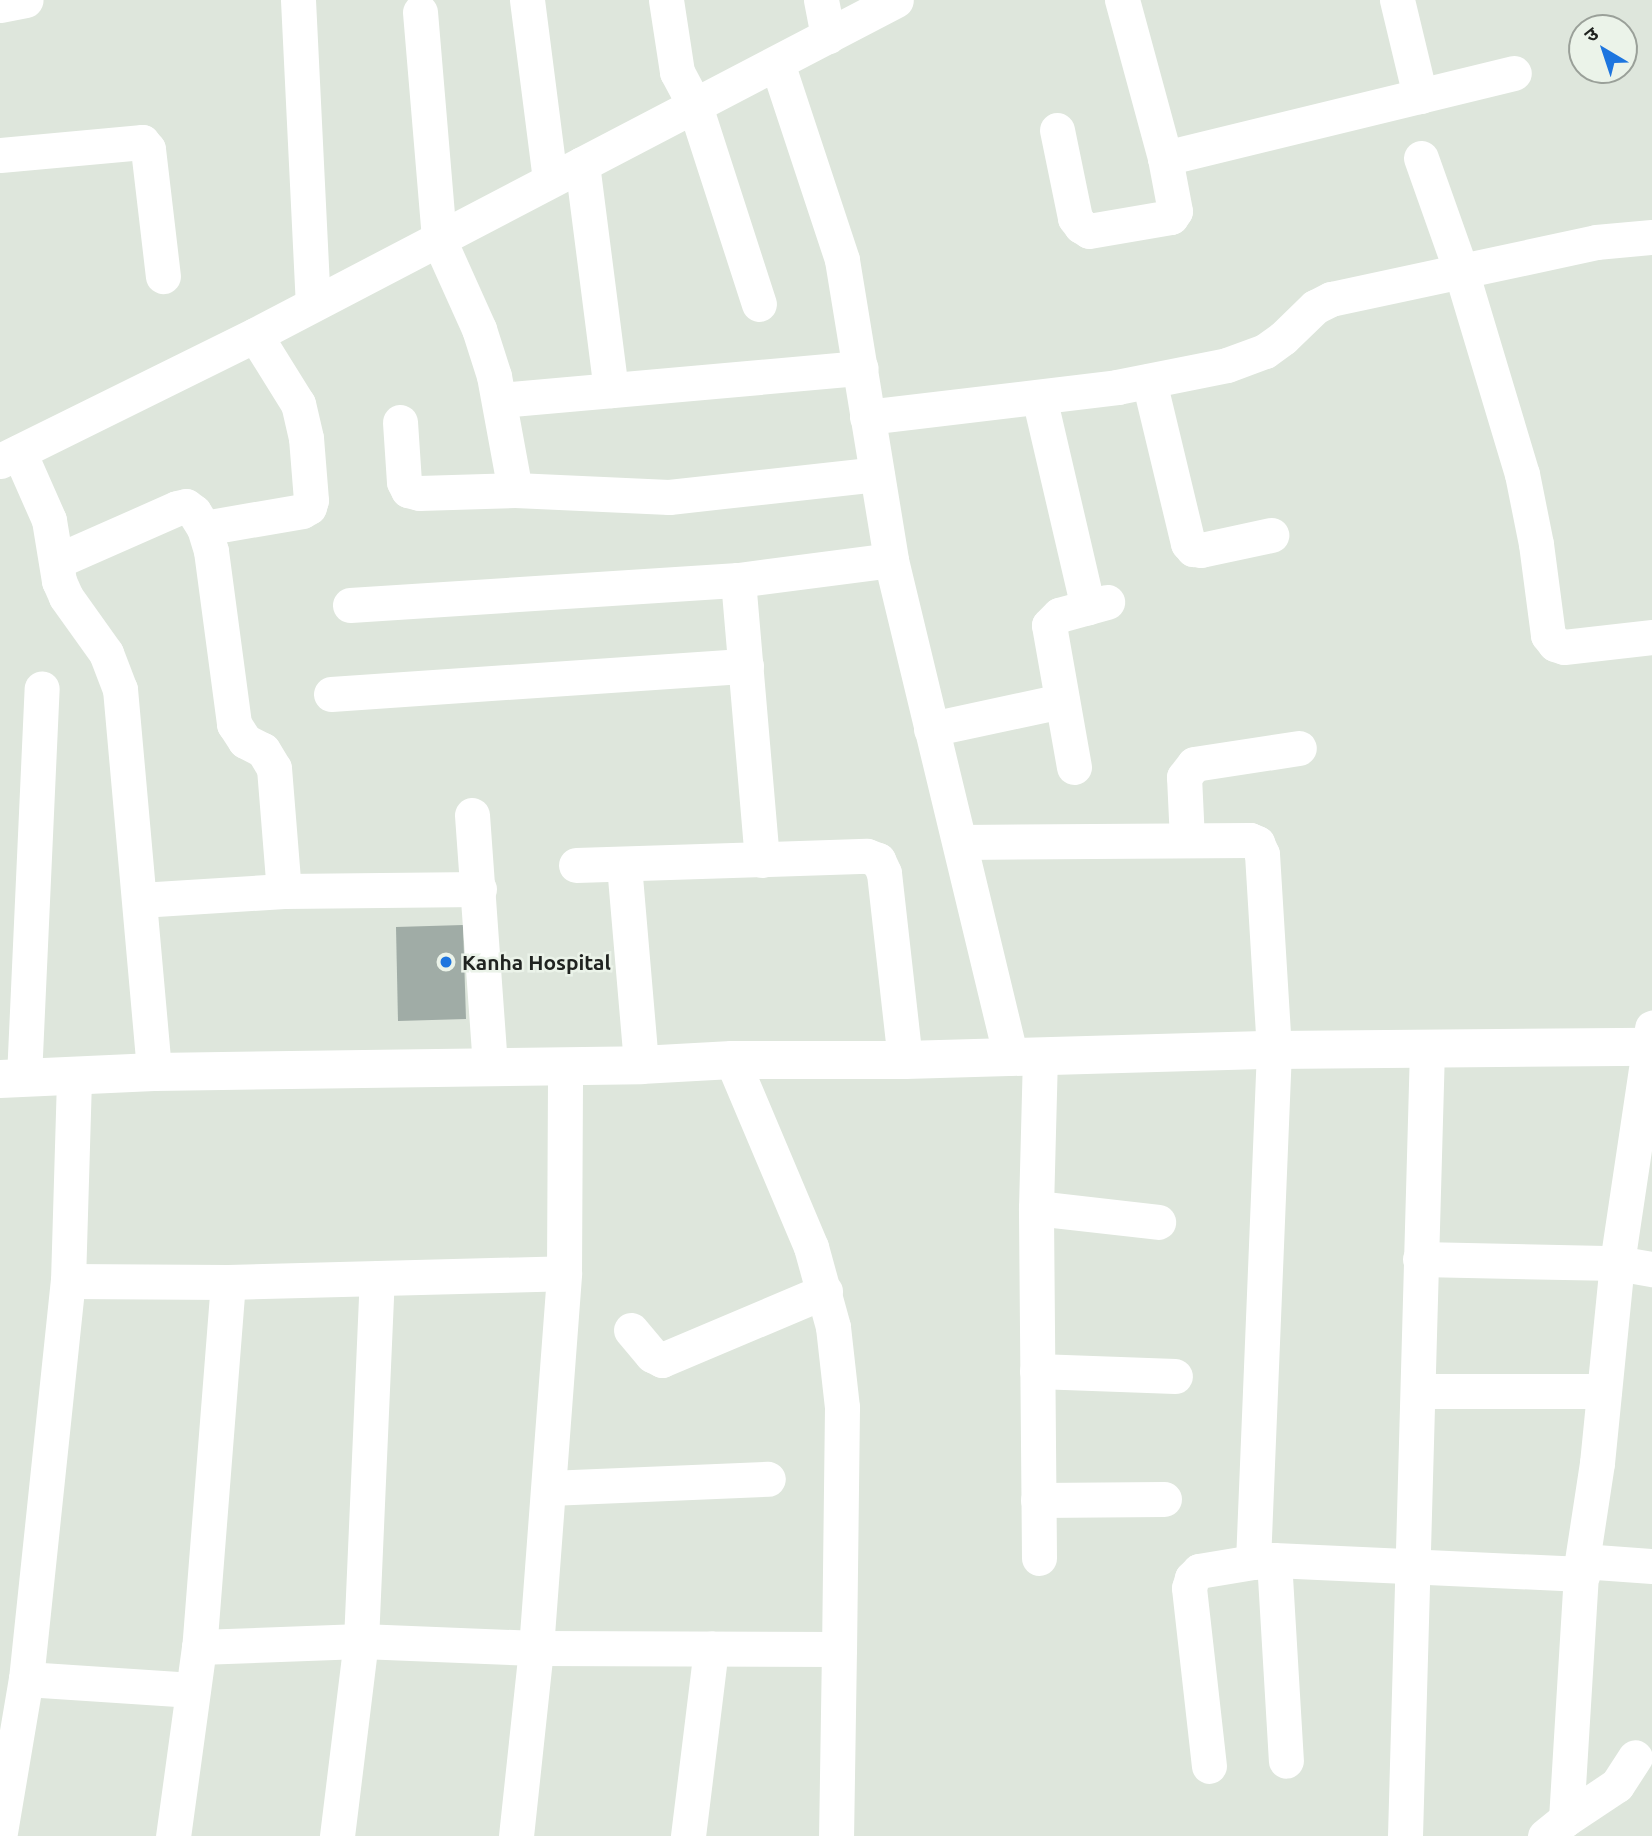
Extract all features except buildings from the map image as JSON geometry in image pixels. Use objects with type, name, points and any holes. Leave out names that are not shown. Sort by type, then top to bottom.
[{"type":"main road","points":[[12,1078],[154,1072],[641,1065],[732,1060],[905,1060],[1274,1050],[1427,1049],[1651,1041]]},
{"type":"street","points":[[0,5],[26,0]]},
{"type":"street","points":[[298,0],[313,304]]},
{"type":"street","points":[[527,0],[551,180]]},
{"type":"street","points":[[667,0],[677,72],[695,106],[759,304]]},
{"type":"street","points":[[821,0],[828,36]]},
{"type":"street","points":[[154,1072],[120,689],[106,653],[66,597],[59,581],[50,520],[9,457],[255,335],[896,0]]},
{"type":"street","points":[[1057,130],[1075,218],[1089,231],[1171,217],[1175,211],[1165,158],[1122,0]]},
{"type":"street","points":[[1397,0],[1420,96]]},
{"type":"street","points":[[420,12],[439,240],[479,330],[500,400],[515,490]]},
{"type":"street","points":[[777,63],[833,228],[850,299],[891,560],[961,842],[1026,1057],[1036,1208],[1039,1558]]},
{"type":"street","points":[[1165,158],[1514,73]]},
{"type":"street","points":[[0,155],[142,142],[148,149],[163,276]]},
{"type":"street","points":[[1421,158],[1461,271],[1525,485],[1548,635],[1555,644],[1564,647],[1652,637]]},
{"type":"street","points":[[582,164],[611,390]]},
{"type":"street","points":[[867,417],[1149,381],[1246,359],[1283,338],[1305,315],[1331,299],[1596,242],[1652,237]]},
{"type":"street","points":[[204,528],[302,511],[309,507],[312,500],[306,438],[298,404],[255,335]]},
{"type":"street","points":[[500,400],[861,368]]},
{"type":"street","points":[[1149,381],[1188,543],[1193,549],[1201,550],[1271,535]]},
{"type":"street","points":[[1038,397],[1098,604],[1059,615],[1049,625],[1074,768]]},
{"type":"street","points":[[400,422],[404,482],[412,493],[515,490],[669,497],[877,474]]},
{"type":"street","points":[[57,561],[177,508],[186,506],[194,512],[204,528],[218,590],[234,724],[245,741],[263,750],[274,768],[284,891]]},
{"type":"street","points":[[350,605],[738,580],[891,560]]},
{"type":"street","points":[[738,580],[762,860]]},
{"type":"street","points":[[331,695],[746,666]]},
{"type":"street","points":[[12,1078],[42,688]]},
{"type":"street","points":[[931,729],[1062,701]]},
{"type":"street","points":[[1187,840],[1184,777],[1194,764],[1299,748]]},
{"type":"street","points":[[472,815],[490,1067]]},
{"type":"street","points":[[961,842],[1250,840],[1258,843],[1262,854],[1274,1050],[1264,1561],[1286,1761]]},
{"type":"street","points":[[576,865],[867,856],[878,860],[884,873],[905,1060]]},
{"type":"street","points":[[624,865],[641,1065]]},
{"type":"street","points":[[140,900],[284,891],[479,889]]},
{"type":"street","points":[[1556,1827],[1617,1263],[1651,1041]]},
{"type":"street","points":[[1405,1836],[1427,1049]]},
{"type":"street","points":[[732,1060],[811,1247],[833,1327],[842,1407],[836,1836]]},
{"type":"street","points":[[516,1836],[536,1648],[564,1273],[565,1065]]},
{"type":"street","points":[[0,1832],[26,1679],[68,1280],[74,1076]]},
{"type":"street","points":[[1036,1208],[1158,1222]]},
{"type":"street","points":[[1420,1259],[1617,1263],[1652,1269]]},
{"type":"street","points":[[68,1280],[228,1282],[564,1273]]},
{"type":"street","points":[[337,1836],[360,1642],[377,1278]]},
{"type":"street","points":[[173,1836],[199,1647],[228,1282]]},
{"type":"street","points":[[631,1329],[652,1355],[662,1360],[825,1291]]},
{"type":"street","points":[[1037,1370],[1175,1376]]},
{"type":"street","points":[[1418,1391],[1604,1391]]},
{"type":"street","points":[[549,1488],[768,1479]]},
{"type":"street","points":[[1038,1500],[1164,1499]]},
{"type":"street","points":[[1209,1766],[1189,1588],[1192,1578],[1199,1572],[1264,1561],[1412,1567],[1652,1566]]},
{"type":"street","points":[[199,1647],[360,1642],[536,1648],[839,1649]]},
{"type":"street","points":[[688,1836],[710,1648]]},
{"type":"street","points":[[26,1679],[193,1690]]},
{"type":"street","points":[[1556,1827],[1617,1785],[1635,1757]]},
{"type":"place","name":"Kanha Hospital","points":[[446,962]]}]
